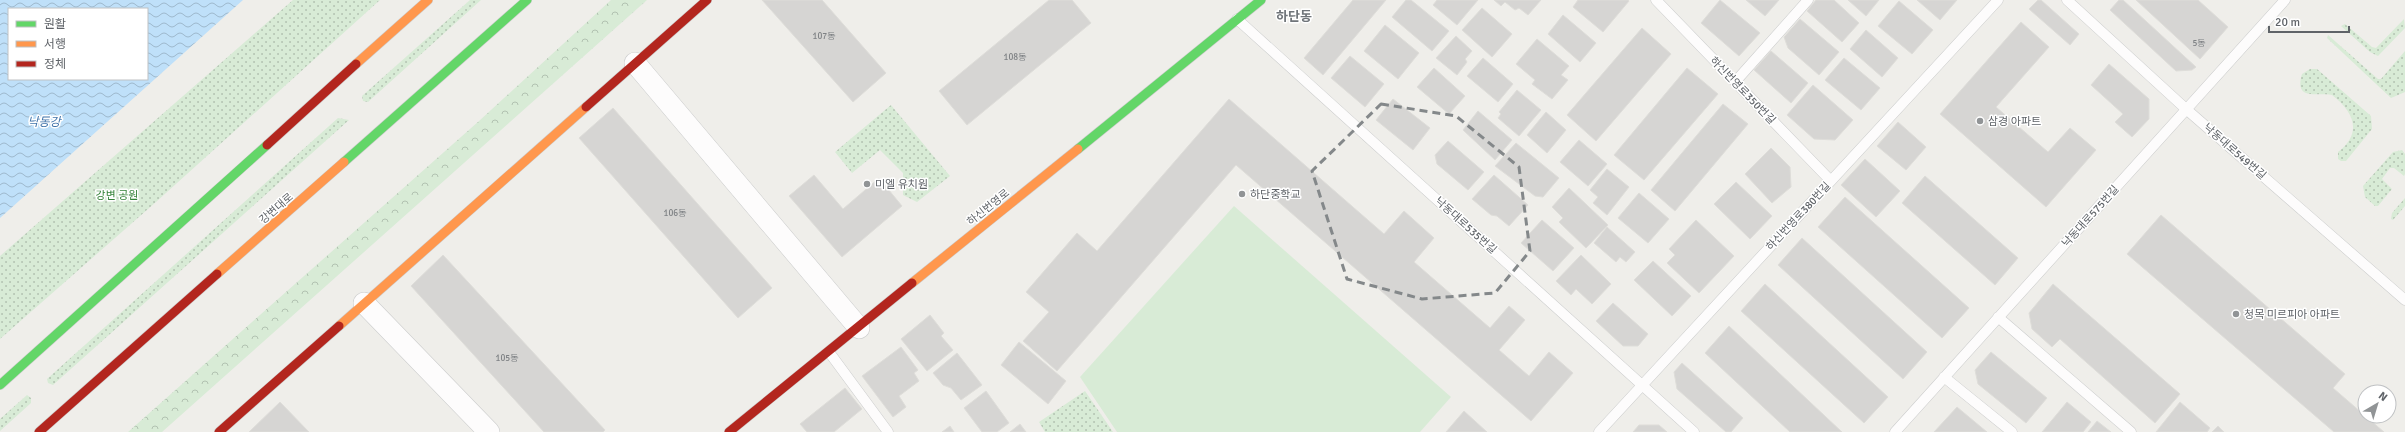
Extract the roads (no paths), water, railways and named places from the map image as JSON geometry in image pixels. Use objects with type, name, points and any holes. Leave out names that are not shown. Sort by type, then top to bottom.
[{"type":"street","points":[[0,385],[428,0]]},
{"type":"street","name":"강변대로","points":[[39,432],[527,0]]},
{"type":"street","points":[[219,432],[707,0]]},
{"type":"street","name":"하신번영로","points":[[729,432],[859,328],[1261,0]]},
{"type":"street","points":[[635,63],[859,328]]},
{"type":"street","points":[[364,304],[489,432]]},
{"type":"lane","name":"하신번영로350번길","points":[[1656,0],[1830,180]]},
{"type":"lane","points":[[1735,82],[1808,0]]},
{"type":"lane","name":"하신번영로380번길","points":[[1599,432],[1642,383],[1998,0]]},
{"type":"lane","name":"낙동대로549번길","points":[[2067,0],[2186,109],[2405,300]]},
{"type":"lane","name":"낙동대로575번길","points":[[1895,432],[2285,0]]},
{"type":"lane","name":"낙동대로535번길","points":[[1237,19],[1642,383],[1694,432]]},
{"type":"lane","points":[[1998,317],[2132,432]]},
{"type":"lane","points":[[829,352],[888,432]]},
{"type":"lane","points":[[1944,377],[2012,432]]},
{"type":"water","name":"낙동강","points":[[0,0],[243,0],[0,218]]},
{"type":"place","name":"삼경 아파트","points":[[1980,121]]},
{"type":"place","name":"미엘 유치원","points":[[867,184]]},
{"type":"place","name":"하단중학교","points":[[1242,194]]},
{"type":"place","name":"청목 미르피아 아파트","points":[[2236,314]]},
{"type":"district","name":"하단동","points":[[1294,16]]},
{"type":"park label","name":"강변 공원","points":[[117,195]]}]
